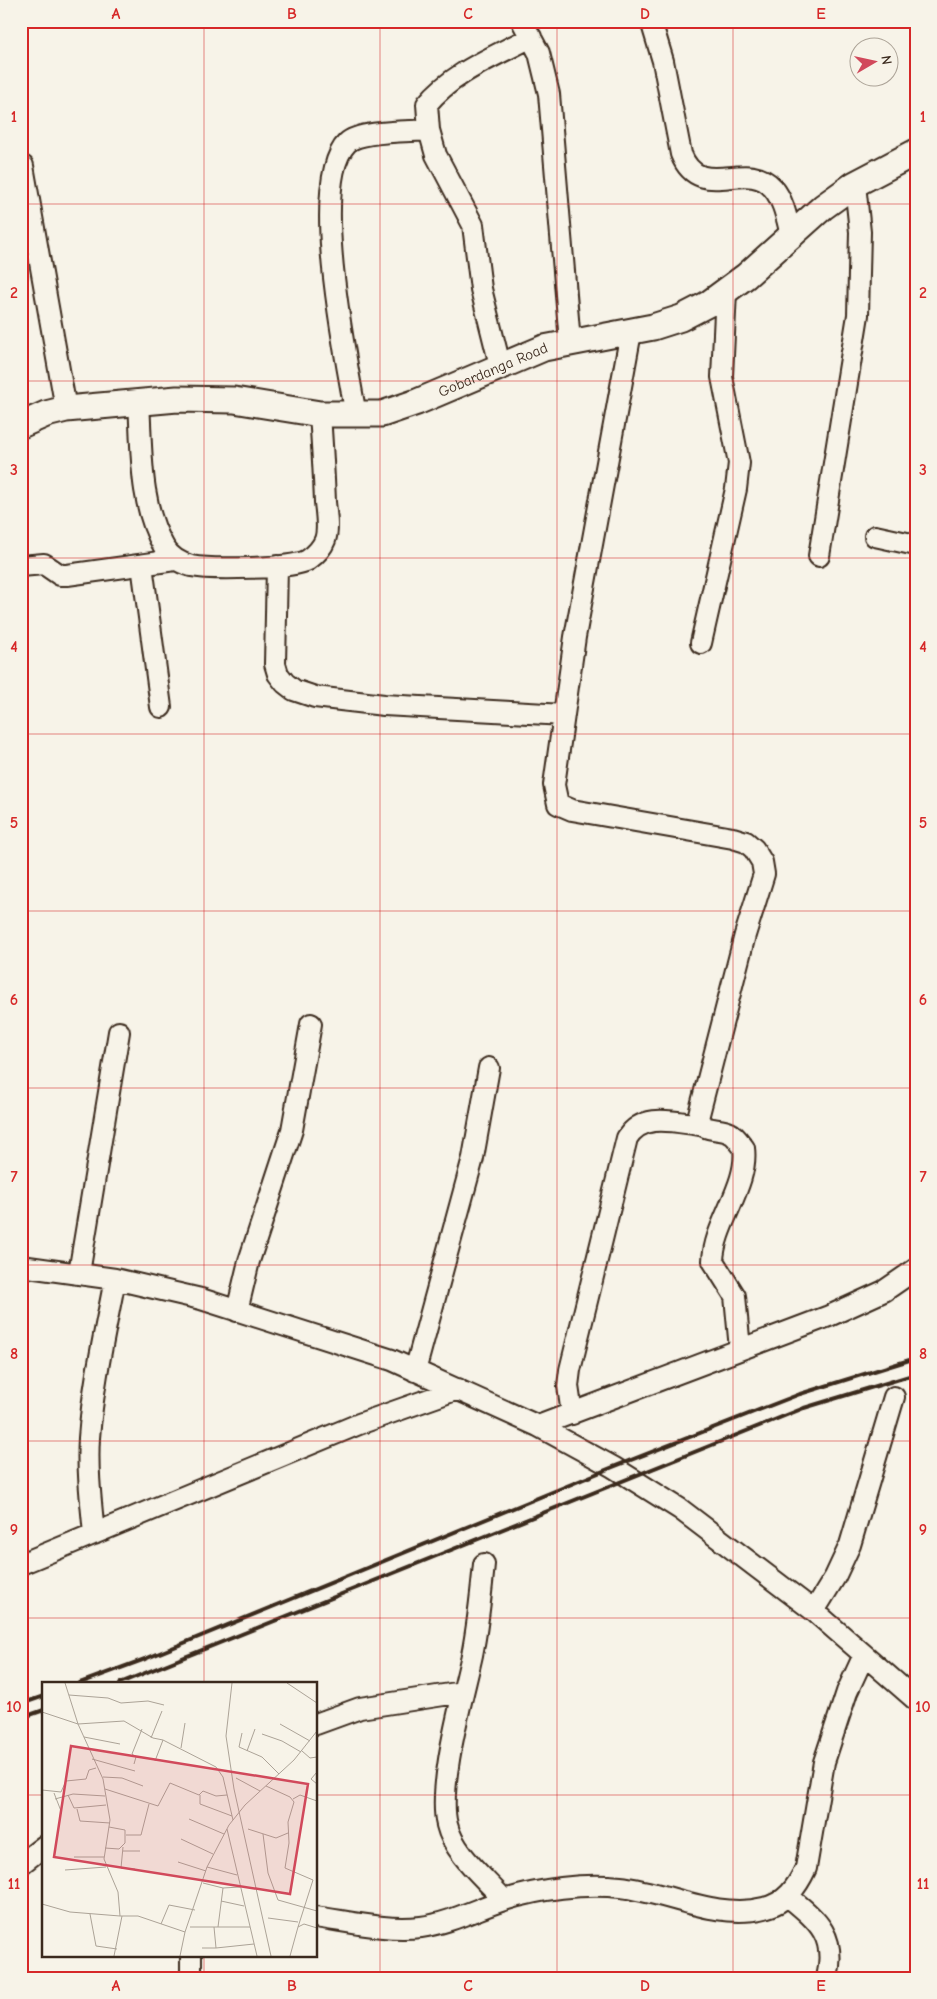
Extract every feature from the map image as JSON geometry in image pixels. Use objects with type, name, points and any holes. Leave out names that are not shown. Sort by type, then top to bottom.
[{"type":"main road","name":"Gobardanga Road","points":[[21,426],[46,414],[66,409],[177,399],[234,400],[320,414],[356,416],[382,414],[417,402],[500,365],[544,348],[631,332],[681,318],[708,304],[726,291],[823,207],[855,184],[916,152]]},
{"type":"street","points":[[651,21],[663,61],[681,154],[686,166],[692,173],[700,177],[712,179],[749,177],[761,179],[773,188],[781,201],[791,235]]},
{"type":"street","points":[[500,365],[482,289],[473,225],[444,172],[429,130],[427,104],[437,92],[526,29],[539,52],[549,94],[570,342]]},
{"type":"street","points":[[356,416],[329,240],[330,203],[335,168],[340,152],[348,141],[360,136],[429,130]]},
{"type":"street","points":[[22,166],[66,409]]},
{"type":"street","points":[[819,556],[858,315],[860,232],[855,184]]},
{"type":"street","points":[[701,643],[736,490],[739,463],[722,377],[726,291]]},
{"type":"street","points":[[631,332],[580,608],[554,785],[558,804],[572,810],[733,838],[746,842],[754,849],[762,862],[764,874],[699,1111],[700,1125]]},
{"type":"street","points":[[139,402],[143,479],[149,506],[164,548],[175,560],[191,566],[207,568],[277,566],[308,560],[320,550],[326,539],[320,414]]},
{"type":"street","points":[[875,536],[916,545]]},
{"type":"street","points":[[21,566],[44,564],[50,566],[60,575],[67,575],[175,560]]},
{"type":"street","points":[[142,565],[161,707]]},
{"type":"street","points":[[277,566],[275,664],[278,674],[294,690],[315,697],[384,705],[564,716]]},
{"type":"street","points":[[236,1311],[249,1261],[292,1130],[311,1024]]},
{"type":"street","points":[[79,1273],[119,1032]]},
{"type":"street","points":[[415,1371],[473,1158],[489,1068]]},
{"type":"street","points":[[572,1414],[568,1386],[570,1370],[626,1138],[632,1129],[641,1123],[650,1120],[700,1125],[705,1128],[731,1133],[744,1148],[743,1167],[715,1246],[713,1261],[735,1296],[740,1349]]},
{"type":"street","points":[[21,1266],[115,1279],[201,1299],[392,1360],[538,1426],[613,1467],[680,1509],[814,1611],[916,1700]]},
{"type":"street","points":[[538,1426],[863,1301],[891,1287],[916,1269]]},
{"type":"street","points":[[94,1534],[89,1439],[99,1363],[115,1279]]},
{"type":"street","points":[[21,1564],[359,1424],[458,1389]]},
{"type":"street","points":[[814,1611],[835,1577],[850,1544],[894,1396]]},
{"type":"street","points":[[484,1564],[479,1614],[448,1772],[445,1806],[447,1825],[459,1849],[504,1900]]},
{"type":"street","points":[[318,1917],[400,1928],[421,1927],[442,1923],[504,1900],[556,1889],[620,1887],[719,1910],[746,1911],[766,1908],[789,1896],[799,1884],[806,1868],[824,1762],[848,1692],[864,1655]]},
{"type":"street","points":[[318,1723],[360,1708],[463,1692]]},
{"type":"street","points":[[21,1864],[42,1848]]},
{"type":"street","points":[[789,1896],[816,1921],[826,1936],[830,1952],[827,1978]]},
{"type":"street","points":[[191,1956],[192,1978]]},
{"type":"railway","points":[[83,1682],[145,1659],[613,1467],[800,1394],[916,1358]]},
{"type":"railway","points":[[122,1682],[804,1408],[916,1374]]},
{"type":"railway","points":[[21,1704],[42,1697]]},
{"type":"railway","points":[[21,1718],[42,1711]]}]
